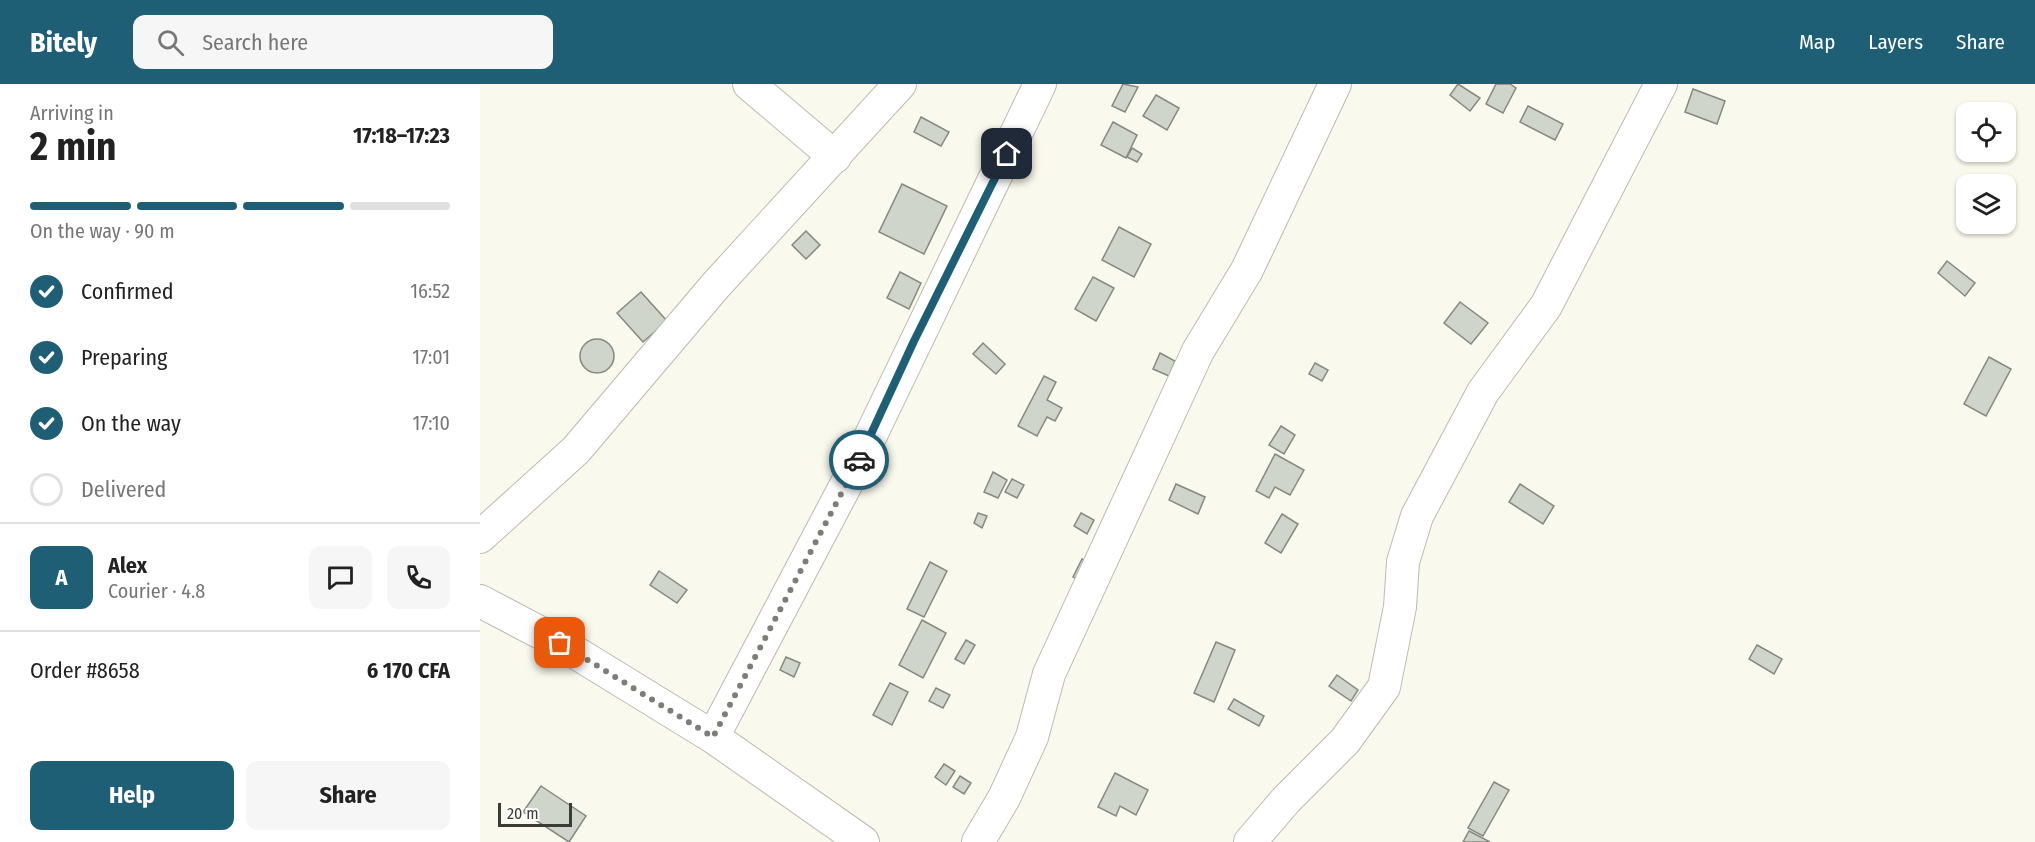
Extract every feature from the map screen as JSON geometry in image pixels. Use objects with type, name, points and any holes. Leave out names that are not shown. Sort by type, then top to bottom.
[{"type":"street","points":[[749,84],[835,157]]},
{"type":"street","points":[[480,537],[576,450],[716,285],[900,84]]},
{"type":"street","points":[[713,737],[859,460],[1040,84]]},
{"type":"street","points":[[978,842],[1005,798],[1032,737],[1049,674],[1198,351],[1247,270],[1335,84]]},
{"type":"street","points":[[1250,842],[1286,800],[1345,741],[1384,687],[1400,607],[1403,562],[1417,516],[1483,392],[1546,306],[1661,84]]},
{"type":"street","points":[[480,601],[560,643],[713,737],[863,842]]},
{"type":"building","points":[[1123,84],[1138,87],[1125,112],[1112,106]]},
{"type":"building","points":[[1458,84],[1480,98],[1470,111],[1450,95]]},
{"type":"building","points":[[1496,84],[1510,84],[1516,88],[1503,113],[1486,104]]},
{"type":"building","points":[[1693,89],[1725,101],[1717,124],[1685,112]]},
{"type":"building","points":[[1156,95],[1179,108],[1167,130],[1143,116]]},
{"type":"building","points":[[1528,106],[1563,124],[1555,140],[1520,122]]},
{"type":"building","points":[[921,117],[949,132],[941,146],[914,132]]},
{"type":"building","points":[[1113,122],[1137,135],[1126,158],[1101,145]]},
{"type":"building","points":[[1132,148],[1142,154],[1137,162],[1127,157]]},
{"type":"building","points":[[902,184],[947,206],[924,254],[879,232]]},
{"type":"building","points":[[1119,227],[1151,244],[1134,277],[1102,260]]},
{"type":"building","points":[[806,231],[820,245],[806,259],[792,245]]},
{"type":"building","points":[[1947,261],[1975,283],[1965,296],[1938,273]]},
{"type":"building","points":[[900,272],[921,283],[909,309],[887,298]]},
{"type":"building","points":[[1093,277],[1114,288],[1096,321],[1075,309]]},
{"type":"building","points":[[641,292],[667,321],[643,342],[617,313]]},
{"type":"building","points":[[1460,302],[1488,323],[1471,344],[1444,323]]},
{"type":"building","points":[[597,339],[609,344],[614,356],[609,368],[597,373],[585,368],[580,356],[585,344]]},
{"type":"building","points":[[983,343],[1005,364],[996,374],[973,354]]},
{"type":"building","points":[[1160,353],[1175,361],[1169,376],[1153,369]]},
{"type":"building","points":[[1989,357],[2011,369],[1986,416],[1964,404]]},
{"type":"building","points":[[1315,363],[1328,370],[1322,381],[1309,374]]},
{"type":"building","points":[[1044,376],[1056,382],[1047,400],[1062,408],[1055,421],[1047,417],[1037,436],[1018,426]]},
{"type":"building","points":[[1281,426],[1295,435],[1284,454],[1269,445]]},
{"type":"building","points":[[1275,454],[1304,470],[1290,495],[1275,487],[1269,498],[1256,491]]},
{"type":"building","points":[[993,472],[1007,480],[998,498],[984,492]]},
{"type":"building","points":[[1012,479],[1024,485],[1017,498],[1005,492]]},
{"type":"building","points":[[1176,484],[1205,497],[1198,514],[1169,500]]},
{"type":"building","points":[[1520,484],[1554,506],[1543,524],[1509,502]]},
{"type":"building","points":[[978,513],[987,516],[982,528],[974,523]]},
{"type":"building","points":[[1081,513],[1094,520],[1087,534],[1074,526]]},
{"type":"building","points":[[1282,514],[1298,524],[1281,553],[1265,543]]},
{"type":"building","points":[[1082,559],[1090,563],[1081,581],[1073,577]]},
{"type":"building","points":[[930,562],[947,571],[924,617],[907,609]]},
{"type":"building","points":[[659,571],[687,590],[677,603],[650,585]]},
{"type":"building","points":[[922,620],[946,633],[923,678],[899,665]]},
{"type":"building","points":[[966,640],[975,645],[964,664],[955,659]]},
{"type":"building","points":[[1216,642],[1235,650],[1214,702],[1194,693]]},
{"type":"building","points":[[1757,645],[1782,659],[1774,674],[1749,659]]},
{"type":"building","points":[[786,657],[800,663],[794,677],[780,670]]},
{"type":"building","points":[[1337,675],[1358,690],[1351,701],[1329,686]]},
{"type":"building","points":[[890,683],[908,692],[892,725],[873,715]]},
{"type":"building","points":[[936,688],[950,695],[943,708],[929,701]]},
{"type":"building","points":[[1234,699],[1264,716],[1259,726],[1228,709]]},
{"type":"building","points":[[944,764],[955,771],[946,785],[935,777]]},
{"type":"building","points":[[1115,773],[1148,790],[1136,815],[1120,806],[1116,816],[1098,807]]},
{"type":"building","points":[[960,776],[971,783],[964,794],[953,787]]},
{"type":"building","points":[[1494,782],[1509,790],[1483,836],[1468,828]]},
{"type":"building","points":[[541,786],[586,816],[569,842],[523,812]]},
{"type":"building","points":[[1469,831],[1490,842],[1463,842]]},
{"type":"way so far","points":[[560,643],[713,737],[859,460]]},
{"type":"route","points":[[859,460],[914,341],[1007,154]]}]
